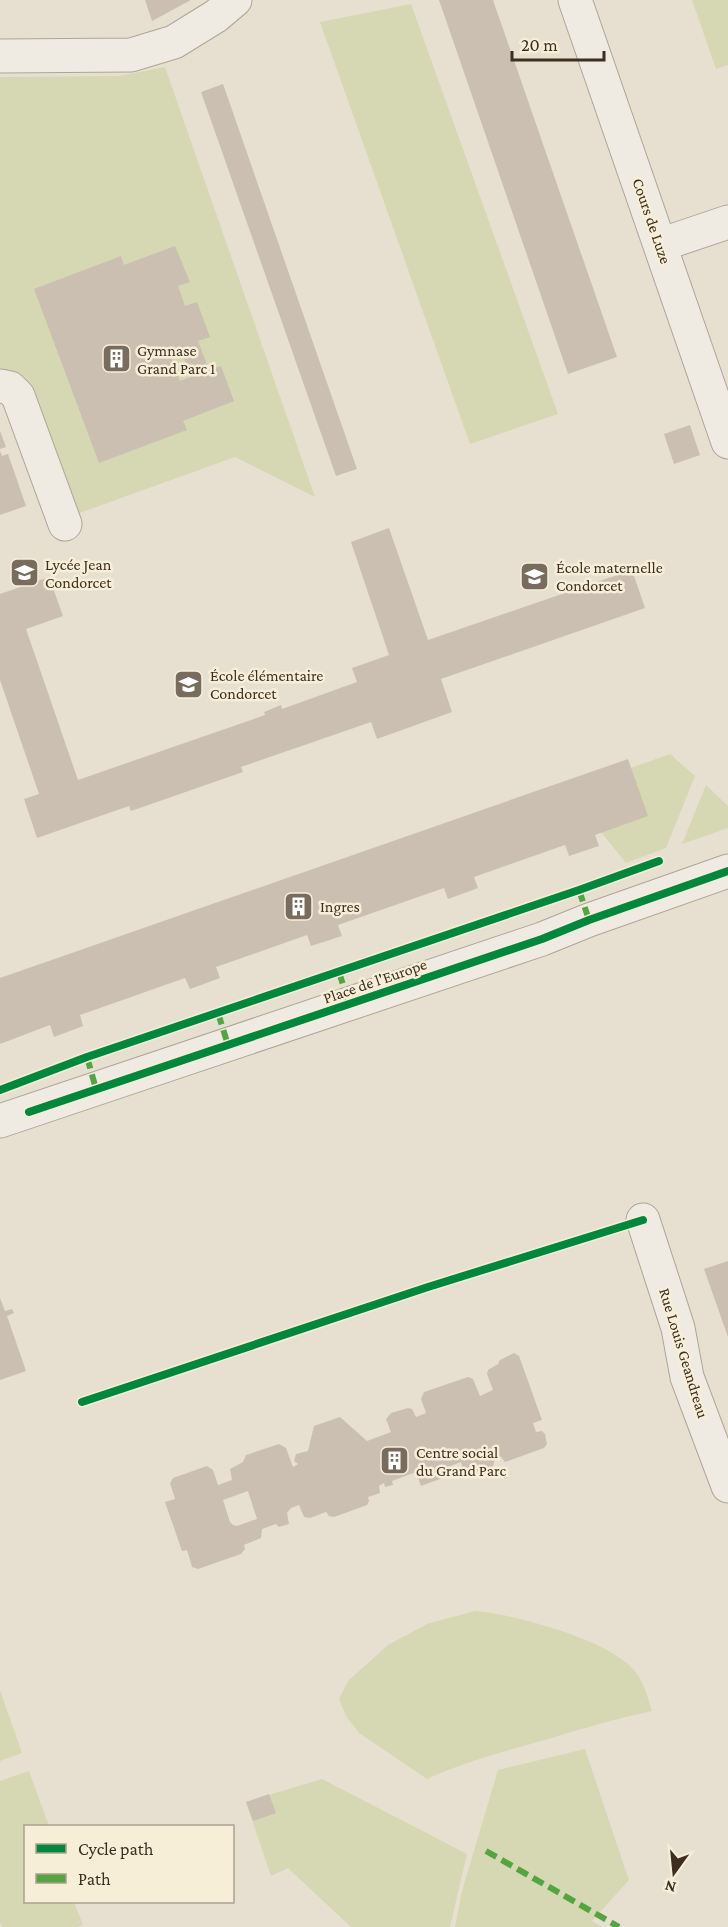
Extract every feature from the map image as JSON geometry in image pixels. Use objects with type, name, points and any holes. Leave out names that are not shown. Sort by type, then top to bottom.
[{"type":"street","points":[[0,56],[131,55],[174,42],[216,16],[235,0]]},
{"type":"street","name":"Cours de Luze","points":[[575,0],[728,442]]},
{"type":"street","points":[[660,245],[728,222]]},
{"type":"street","points":[[0,386],[10,388],[18,396],[65,524]]},
{"type":"street","name":"Place de l'Europe","points":[[14,1116],[542,939],[728,871]]},
{"type":"street","name":"Rue Louis Geandreau","points":[[643,1220],[678,1328],[687,1377],[728,1486]]},
{"type":"green space","points":[[692,0],[728,0],[728,65],[716,69]]},
{"type":"green space","points":[[411,4],[558,414],[470,444],[320,22]]},
{"type":"green space","points":[[165,67],[315,497],[235,457],[74,515],[23,376],[0,374],[0,77],[119,76]]},
{"type":"green space","points":[[670,754],[695,776],[666,848],[626,863],[601,832],[631,768]]},
{"type":"green space","points":[[706,785],[728,806],[728,828],[682,844]]},
{"type":"green space","points":[[475,1611],[534,1623],[600,1646],[630,1666],[638,1676],[652,1711],[498,1753],[427,1779],[359,1733],[346,1716],[339,1699],[348,1681],[388,1645],[427,1624]]},
{"type":"green space","points":[[0,1690],[22,1753],[0,1761]]},
{"type":"green space","points":[[585,1749],[629,1880],[592,1921],[602,1927],[455,1927],[462,1891],[498,1770]]},
{"type":"green space","points":[[29,1771],[49,1825],[24,1825],[24,1903],[74,1903],[83,1925],[76,1927],[2,1927],[0,1922],[0,1781]]},
{"type":"green space","points":[[322,1779],[467,1854],[450,1927],[351,1927],[288,1868],[271,1876],[246,1802]]},
{"type":"building","points":[[145,0],[191,0],[152,21]]},
{"type":"building","points":[[439,0],[493,0],[617,357],[568,374]]},
{"type":"building","points":[[223,84],[357,469],[336,476],[201,92]]},
{"type":"building","name":"Gymnase Grand Parc 1","points":[[175,246],[190,282],[178,286],[185,306],[197,302],[210,337],[198,341],[209,370],[221,366],[234,401],[183,421],[187,430],[99,463],[34,289],[121,256],[124,265]],"holes":[[[180,348],[191,377],[180,381],[169,353]]]},
{"type":"building","points":[[690,425],[700,455],[674,464],[664,434]]},
{"type":"building","points":[[0,431],[6,447],[0,449]]},
{"type":"building","points":[[0,451],[2,456],[8,454],[26,506],[0,515]]},
{"type":"building","points":[[389,528],[428,640],[632,570],[645,608],[441,679],[452,712],[377,739],[371,722],[241,767],[243,772],[131,811],[129,806],[37,838],[24,799],[39,794],[0,680],[0,594],[49,577],[63,616],[26,629],[78,780],[265,715],[264,712],[281,705],[282,709],[357,682],[352,668],[389,655],[351,542]]},
{"type":"building","name":"Ingres","points":[[628,759],[648,816],[595,835],[599,846],[569,856],[565,845],[474,877],[478,888],[448,899],[444,888],[338,925],[342,936],[311,946],[307,935],[216,967],[220,978],[190,989],[185,978],[80,1015],[83,1026],[54,1037],[50,1025],[0,1044],[0,978]]},
{"type":"building","points":[[728,1261],[728,1337],[704,1269]]},
{"type":"building","points":[[0,1298],[5,1311],[12,1309],[14,1313],[7,1316],[26,1371],[0,1380]]},
{"type":"building","name":"Centre social du Grand Parc","points":[[514,1353],[519,1356],[542,1420],[533,1423],[536,1432],[542,1431],[545,1434],[547,1444],[544,1448],[505,1462],[501,1457],[495,1459],[493,1466],[469,1474],[464,1472],[461,1462],[445,1468],[448,1476],[421,1486],[416,1472],[392,1481],[393,1485],[385,1487],[384,1483],[379,1486],[380,1493],[368,1497],[367,1505],[334,1517],[329,1516],[326,1512],[310,1518],[304,1517],[299,1505],[291,1508],[287,1513],[289,1524],[279,1527],[276,1524],[262,1529],[261,1538],[244,1545],[245,1549],[241,1554],[198,1569],[192,1567],[187,1550],[182,1551],[165,1502],[175,1499],[170,1483],[173,1478],[207,1466],[213,1470],[218,1485],[232,1480],[230,1469],[243,1462],[246,1455],[279,1444],[286,1448],[293,1467],[298,1464],[294,1461],[296,1454],[308,1451],[314,1426],[340,1417],[367,1441],[391,1432],[386,1419],[391,1413],[408,1408],[412,1409],[416,1417],[426,1413],[421,1399],[424,1392],[468,1377],[473,1379],[480,1396],[493,1390],[487,1374],[488,1370],[500,1360]],"holes":[[[248,1491],[257,1519],[237,1526],[233,1525],[223,1500]]]},
{"type":"building","points":[[269,1794],[276,1813],[253,1821],[246,1802]]},
{"type":"marked path","points":[[579,890],[589,920]]},
{"type":"marked path","points":[[339,972],[349,1004]]},
{"type":"marked path","points":[[218,1013],[228,1045]]},
{"type":"marked path","points":[[87,1057],[96,1089]]},
{"type":"marked path","points":[[486,1851],[619,1927]]},
{"type":"cycle path","points":[[0,1090],[87,1057],[659,861]]},
{"type":"cycle path","points":[[29,1112],[542,939],[728,871]]},
{"type":"cycle path","points":[[82,1402],[428,1287],[643,1220]]},
{"type":"place","name":"Gymnase Grand Parc 1","points":[[116,359]]},
{"type":"place","name":"Lycée Jean Condorcet","points":[[24,573]]},
{"type":"place","name":"École maternelle Condorcet","points":[[535,576]]},
{"type":"place","name":"École élémentaire Condorcet","points":[[189,684]]},
{"type":"place","name":"Ingres","points":[[299,906]]},
{"type":"place","name":"Centre social du Grand Parc","points":[[395,1461]]}]
